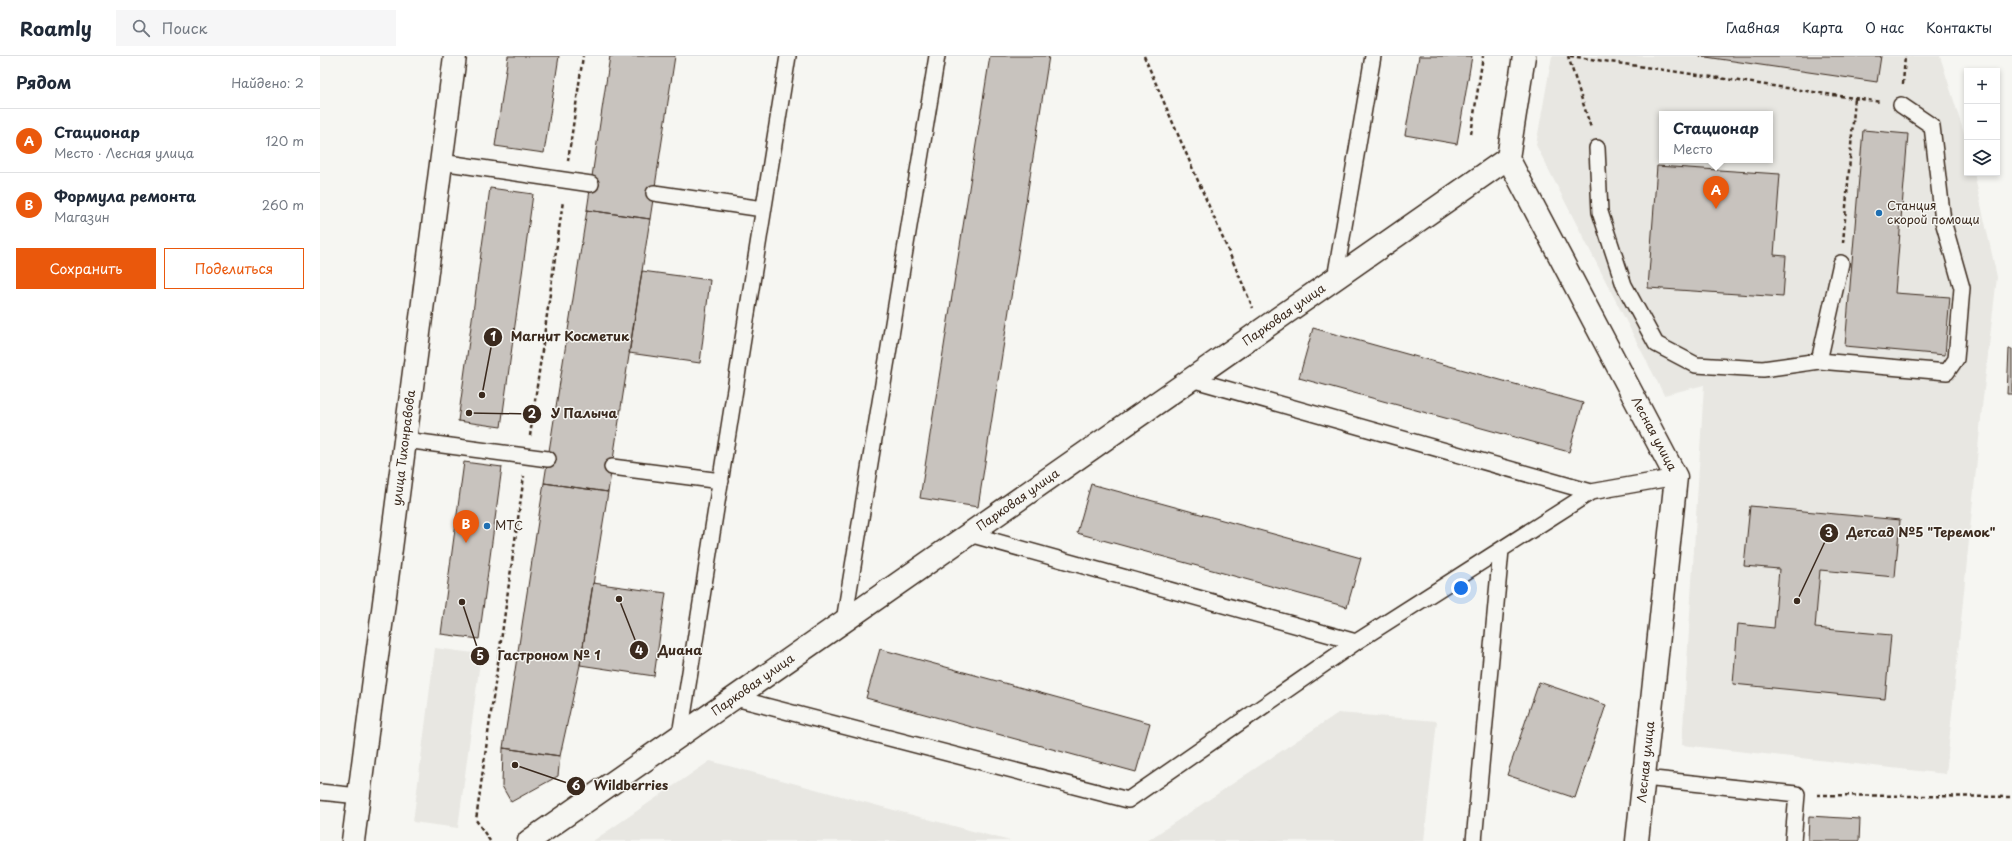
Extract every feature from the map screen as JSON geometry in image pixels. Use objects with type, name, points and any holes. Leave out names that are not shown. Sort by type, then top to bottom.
[{"type":"street","name":"улица Тихонравова","points":[[353,841],[455,56]]},
{"type":"street","points":[[1508,158],[1524,56]]},
{"type":"street","name":"Парковая улица","points":[[529,841],[1508,158]]},
{"type":"street","name":"Лесная улица","points":[[1508,158],[1676,477],[1637,841]]},
{"type":"lane","points":[[680,736],[788,56]]},
{"type":"lane","points":[[844,621],[937,56]]},
{"type":"lane","points":[[1335,280],[1373,56]]},
{"type":"lane","points":[[1597,148],[1600,212],[1624,285],[1656,344],[1696,365],[1763,369],[1819,361],[1947,372],[1956,359],[1962,288],[1943,221],[1932,126],[1901,105]]},
{"type":"lane","points":[[441,162],[591,184]]},
{"type":"lane","points":[[654,193],[763,209]]},
{"type":"lane","points":[[1819,361],[1841,263]]},
{"type":"lane","points":[[1191,379],[1591,492]]},
{"type":"lane","points":[[405,440],[548,459]]},
{"type":"lane","points":[[612,467],[721,481]]},
{"type":"lane","points":[[735,698],[1128,800],[1356,642],[1591,492],[1676,477]]},
{"type":"lane","points":[[969,534],[1356,642]]},
{"type":"lane","points":[[1474,841],[1501,550]]},
{"type":"lane","points":[[1644,778],[1797,794],[1793,841]]},
{"type":"lane","points":[[320,792],[359,796]]},
{"type":"path","points":[[1144,56],[1262,331]]},
{"type":"path","points":[[1471,134],[1483,56]]},
{"type":"path","points":[[1597,148],[1569,56],[1901,105],[1905,56]]},
{"type":"path","points":[[1841,263],[1855,98]]},
{"type":"path","points":[[1797,794],[2012,797]]},
{"type":"path","points":[[476,820],[490,841]]},
{"type":"shaded area","points":[[1552,56],[1940,56],[1964,133],[1964,176],[1975,176],[1997,277],[1983,398],[1946,774],[1682,745],[1704,385],[1664,395],[1536,145]]},
{"type":"shaded area","points":[[435,648],[481,654],[458,828],[413,822]]},
{"type":"shaded area","points":[[1338,713],[1437,721],[1424,841],[1147,841]]},
{"type":"shaded area","points":[[710,761],[1010,841],[593,841]]},
{"type":"building","points":[[508,56],[559,56],[544,153],[495,146]]},
{"type":"building","points":[[610,56],[675,56],[650,219],[587,210]]},
{"type":"building","points":[[990,56],[1049,56],[978,507],[920,498]]},
{"type":"building","points":[[1419,56],[1472,56],[1457,144],[1405,135]]},
{"type":"building","points":[[1699,56],[1881,56],[1877,82]]},
{"type":"building","name":"Станция скорой помощи","points":[[1863,130],[1908,134],[1895,293],[1950,297],[1945,355],[1845,346]]},
{"type":"building","points":[[1657,166],[1780,174],[1774,255],[1786,256],[1783,297],[1648,288]]},
{"type":"building","points":[[490,188],[533,194],[501,427],[458,421]]},
{"type":"building","points":[[587,210],[650,219],[608,492],[544,483]]},
{"type":"building","points":[[642,271],[710,280],[700,363],[629,353]]},
{"type":"building","points":[[1313,328],[1583,403],[1569,452],[1299,378]]},
{"type":"building","points":[[2009,349],[2012,349],[2012,394],[2007,394]]},
{"type":"building","points":[[464,462],[502,467],[479,639],[441,634]]},
{"type":"building","points":[[544,483],[608,492],[580,665],[560,756],[503,748]]},
{"type":"building","points":[[1091,484],[1361,558],[1347,607],[1077,533]]},
{"type":"building","points":[[1750,506],[1900,520],[1895,577],[1820,570],[1815,628],[1891,635],[1885,699],[1733,684],[1738,624],[1774,628],[1779,569],[1744,566]]},
{"type":"building","points":[[593,583],[666,593],[654,676],[580,665]]},
{"type":"building","points":[[880,649],[1150,723],[1136,772],[866,698]]},
{"type":"building","points":[[1539,682],[1606,705],[1575,798],[1507,775]]},
{"type":"building","points":[[503,748],[560,756],[558,776],[511,802],[502,786]]},
{"type":"building","points":[[1809,816],[1860,819],[1859,841],[1808,841]]},
{"type":"place","name":"Стационар","points":[[1716,209]]},
{"type":"place","name":"Станция скорой помощи","points":[[1879,213]]},
{"type":"place","name":"Магнит Косметик","points":[[482,395]]},
{"type":"place","name":"У Палыча","points":[[469,413]]},
{"type":"place","name":"МТС","points":[[487,526]]},
{"type":"place","name":"Формула ремонта","points":[[466,543]]},
{"type":"place","name":"Диана","points":[[619,599]]},
{"type":"place","name":"Детсад №5 \"Теремок\"","points":[[1797,601]]},
{"type":"place","name":"Гастроном № 1","points":[[462,602]]},
{"type":"place","name":"Wildberries","points":[[515,765]]}]
